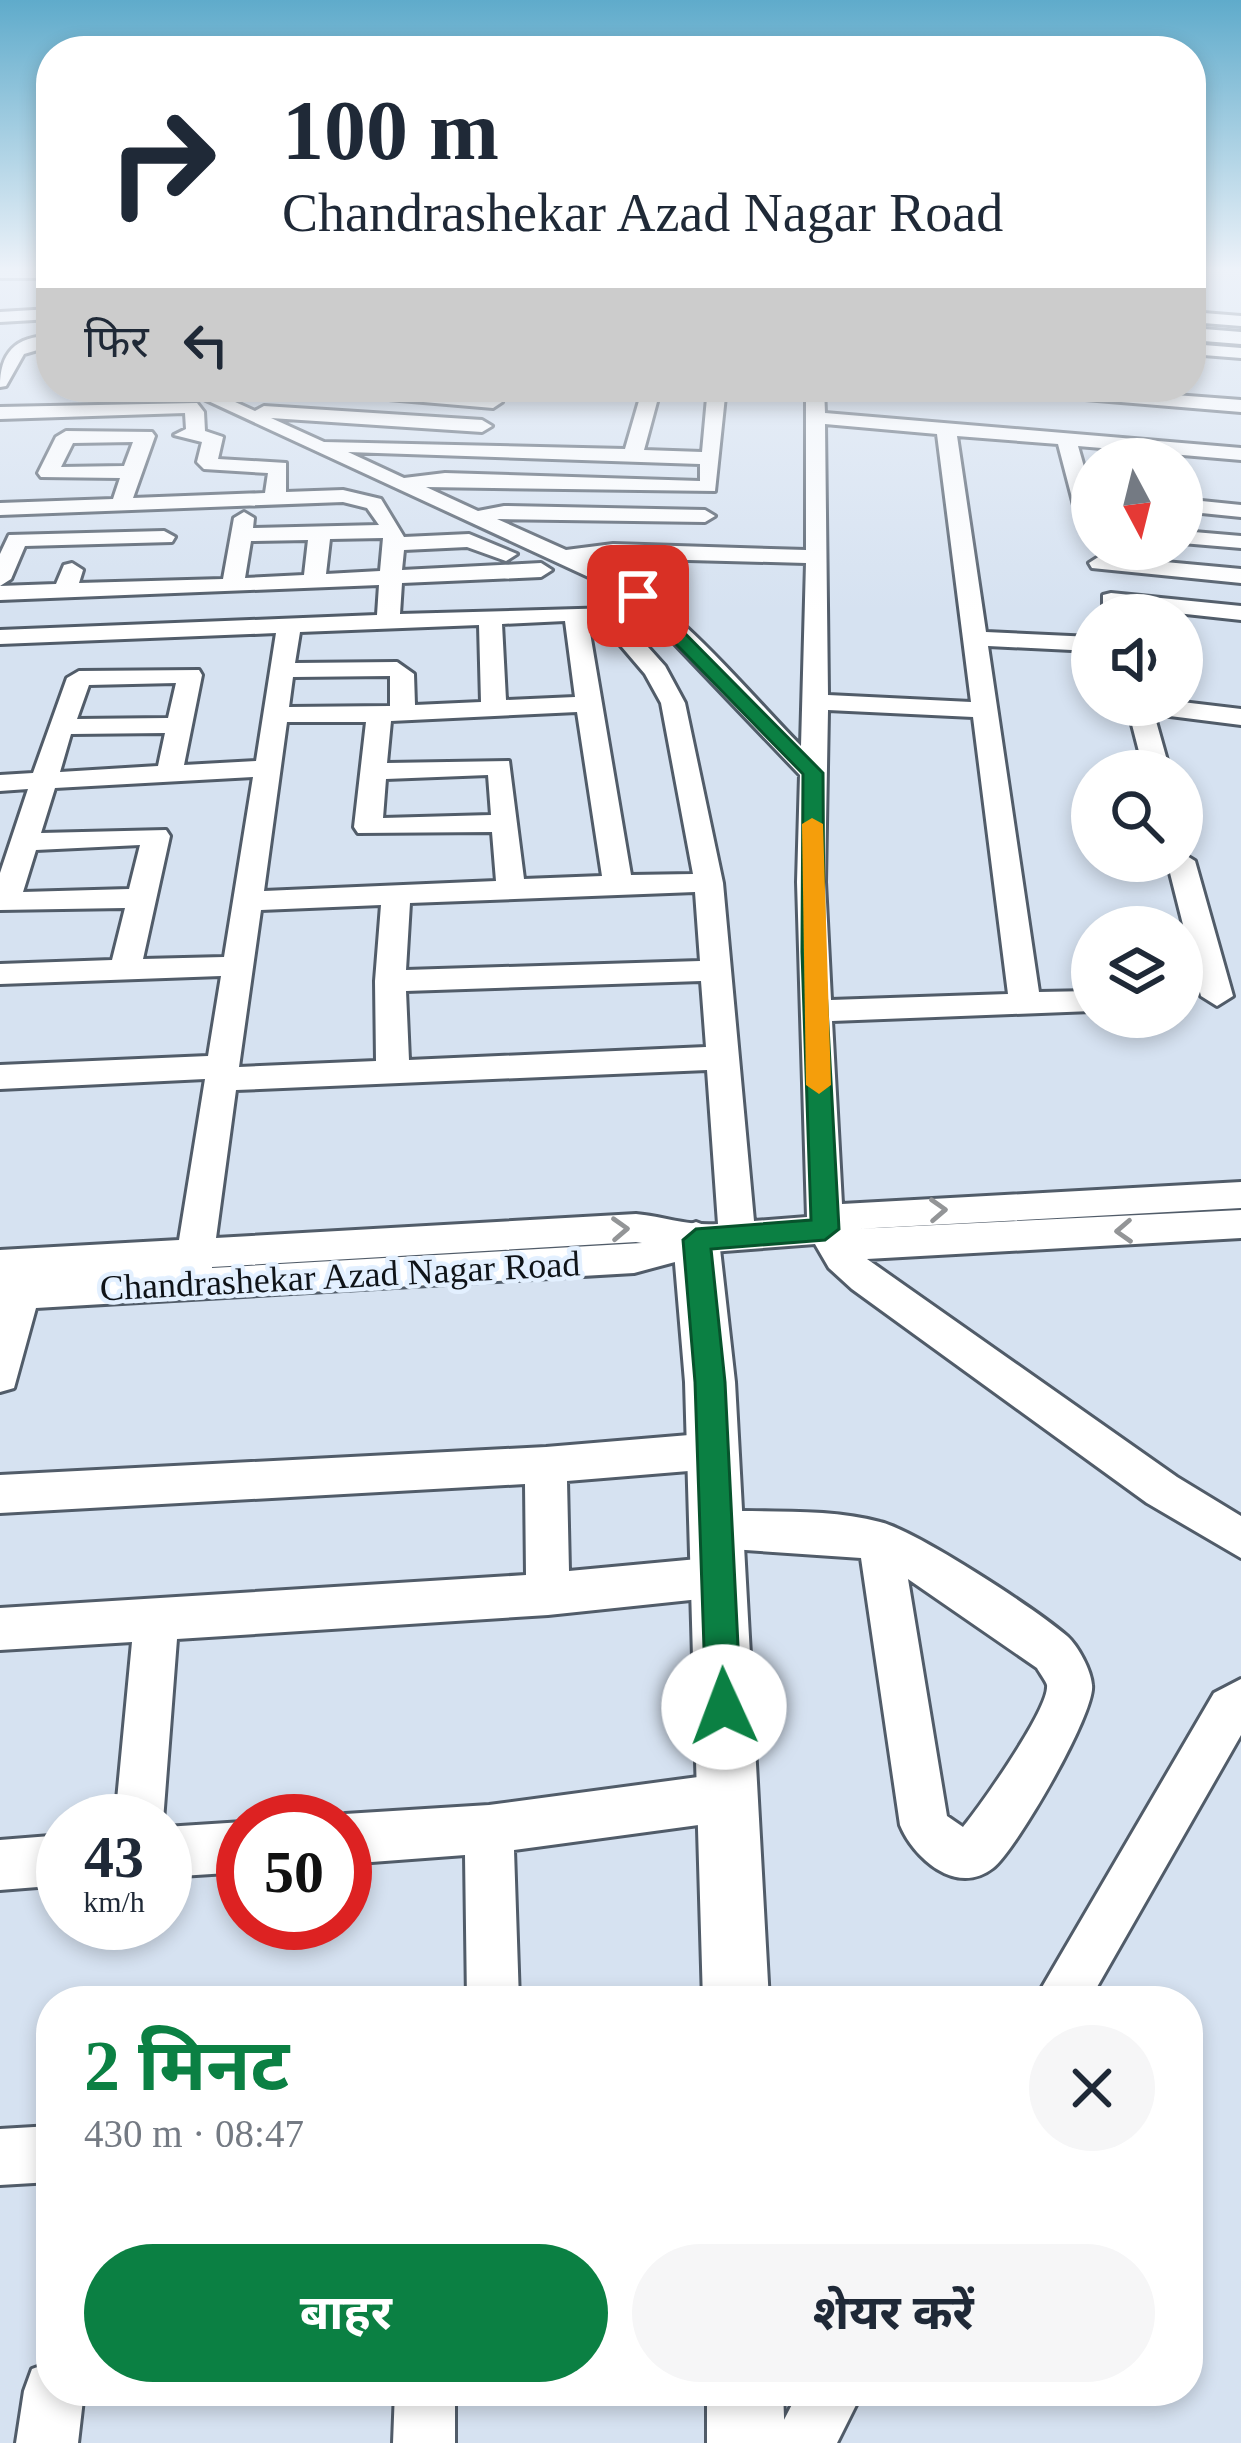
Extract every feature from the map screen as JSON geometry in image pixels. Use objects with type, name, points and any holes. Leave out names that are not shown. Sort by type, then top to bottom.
[{"type":"main road","points":[[703,1239],[735,1986]]},
{"type":"main road","points":[[745,2406],[746,2443]]},
{"type":"street","points":[[223,402],[318,446],[391,494],[474,518],[614,580],[650,606],[813,773]]},
{"type":"street","points":[[471,450],[493,402]]},
{"type":"street","points":[[633,455],[648,402]]},
{"type":"street","points":[[702,554],[716,402]]},
{"type":"street","points":[[1190,402],[1241,406]]},
{"type":"street","points":[[1241,454],[946,429],[815,403],[815,1011],[825,1229],[842,1258],[865,1279],[1162,1490],[1241,1539]]},
{"type":"street","points":[[0,413],[190,407],[195,412],[196,435]]},
{"type":"street","points":[[77,409],[48,473],[132,472]]},
{"type":"street","points":[[249,413],[482,427]]},
{"type":"street","points":[[946,429],[1025,1004]]},
{"type":"street","points":[[121,504],[145,436]]},
{"type":"street","points":[[66,437],[213,437],[207,462],[211,465],[279,467],[274,498]]},
{"type":"street","points":[[1066,439],[1071,453]]},
{"type":"street","points":[[318,446],[711,458]]},
{"type":"street","points":[[0,509],[391,494],[445,479],[708,487]]},
{"type":"street","points":[[388,622],[391,494]]},
{"type":"street","points":[[136,632],[175,502]]},
{"type":"street","points":[[1203,508],[1241,511]]},
{"type":"street","points":[[474,518],[504,512],[705,516]]},
{"type":"street","points":[[233,585],[243,526],[469,540],[541,570],[614,611],[673,703],[710,883],[723,1058],[703,1239]]},
{"type":"street","points":[[314,581],[320,533]]},
{"type":"street","points":[[0,579],[17,540],[83,538],[233,585],[541,570]]},
{"type":"street","points":[[65,590],[83,538]]},
{"type":"street","points":[[1203,539],[1241,542]]},
{"type":"street","points":[[566,556],[613,551],[817,557]]},
{"type":"street","points":[[0,592],[65,590],[157,562]]},
{"type":"street","points":[[1198,570],[1241,576]]},
{"type":"street","points":[[0,637],[576,614],[650,606]]},
{"type":"street","points":[[1203,611],[1241,613]]},
{"type":"street","points":[[576,614],[602,674],[588,704],[618,884]]},
{"type":"street","points":[[490,617],[494,708]]},
{"type":"street","points":[[193,1269],[289,626]]},
{"type":"street","points":[[91,633],[5,902],[142,898]]},
{"type":"street","points":[[973,638],[1071,643]]},
{"type":"street","points":[[283,670],[397,669],[403,674],[374,771],[368,827],[505,823]]},
{"type":"street","points":[[602,674],[656,671]]},
{"type":"street","points":[[79,678],[190,675],[169,774]]},
{"type":"street","points":[[816,702],[982,710]]},
{"type":"street","points":[[276,716],[588,704]]},
{"type":"street","points":[[1203,712],[1241,717]]},
{"type":"street","points":[[61,727],[181,725]]},
{"type":"street","points":[[374,771],[500,766],[511,889]]},
{"type":"street","points":[[0,783],[268,768]]},
{"type":"street","points":[[24,842],[156,836],[125,970]]},
{"type":"street","points":[[1188,882],[1229,996]]},
{"type":"street","points":[[248,902],[710,883]]},
{"type":"street","points":[[393,1072],[390,981],[396,895]]},
{"type":"street","points":[[0,974],[238,966]]},
{"type":"street","points":[[390,981],[719,970]]},
{"type":"street","points":[[815,1011],[1071,1002]]},
{"type":"street","points":[[0,1077],[393,1072],[723,1058]]},
{"type":"street","points":[[825,1229],[847,1216],[863,1214],[1241,1195]]},
{"type":"street","points":[[825,1229],[849,1242],[872,1245],[1241,1225]]},
{"type":"street","name":"Chandrashekar Azad Nagar Road","points":[[7,1285],[193,1269],[634,1259],[703,1239],[825,1229]]},
{"type":"street","points":[[0,1376],[7,1285]]},
{"type":"street","points":[[0,1494],[546,1465],[713,1450]]},
{"type":"street","points":[[546,1465],[548,1594]]},
{"type":"street","points":[[0,1629],[548,1594],[717,1553],[880,1541],[905,1552],[1053,1653],[1064,1670],[1068,1702],[994,1830],[975,1851],[953,1852],[934,1843],[924,1825],[880,1541]]},
{"type":"street","points":[[141,1794],[156,1619]]},
{"type":"street","points":[[1069,1986],[1229,1709],[1241,1702]]},
{"type":"street","points":[[372,1837],[489,1829],[728,1797]]},
{"type":"street","points":[[489,1829],[493,1986]]},
{"type":"street","points":[[0,1864],[36,1862]]},
{"type":"street","points":[[0,2157],[36,2155]]},
{"type":"street","points":[[47,2443],[52,2406]]},
{"type":"street","points":[[424,2443],[425,2406]]},
{"type":"street","points":[[802,2443],[824,2406]]},
{"type":"slow traffic","points":[[812,824],[819,1085]]},
{"type":"route","points":[[638,596],[813,773],[813,952],[825,1229],[696,1240],[710,1382],[724,1707]]}]
